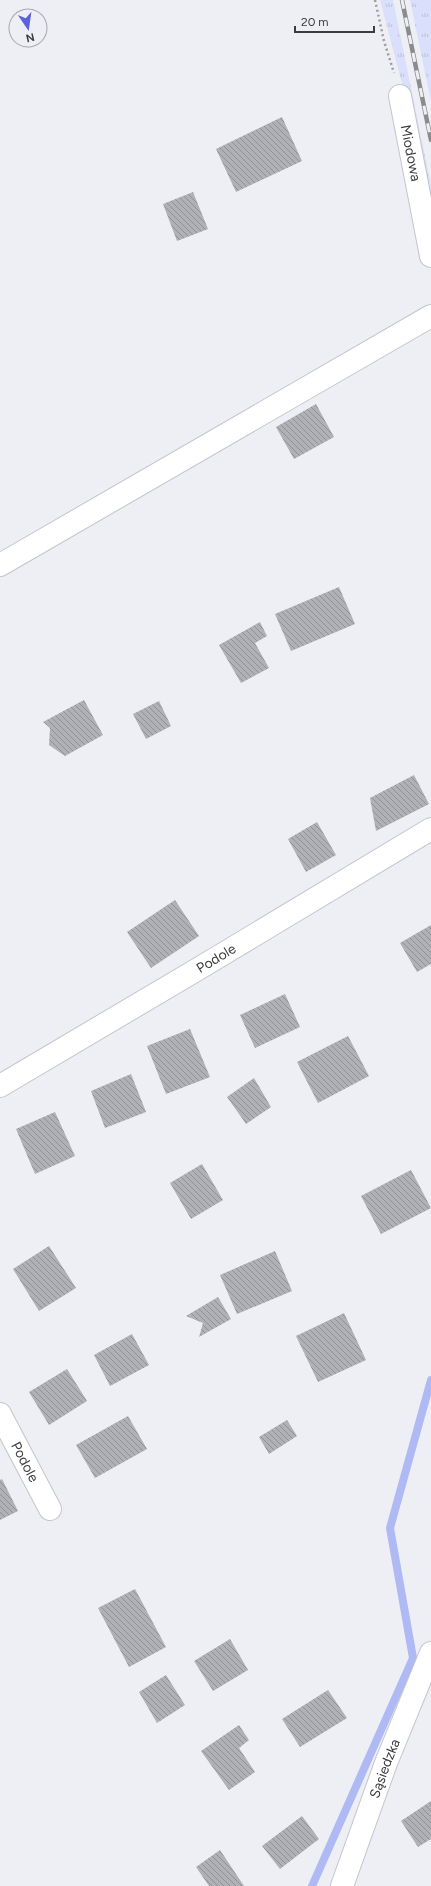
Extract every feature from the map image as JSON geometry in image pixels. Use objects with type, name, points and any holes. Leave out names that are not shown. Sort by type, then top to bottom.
[{"type":"street","name":"Miodowa","points":[[400,96],[431,256]]},
{"type":"street","points":[[0,565],[431,316]]},
{"type":"street","name":"Podole","points":[[0,1086],[205,965],[431,828]]},
{"type":"street","name":"Podole","points":[[0,1414],[50,1509]]},
{"type":"street","name":"Sąsiedzka","points":[[342,1886],[386,1763],[431,1652]]},
{"type":"path","points":[[375,0],[384,41],[392,63],[400,96]]},
{"type":"green space","points":[[380,0],[393,0],[431,185],[431,235],[405,95]]},
{"type":"green space","points":[[410,0],[431,0],[431,102]]},
{"type":"building","points":[[282,117],[302,161],[236,192],[216,149]]},
{"type":"building","points":[[193,192],[208,229],[177,241],[163,204]]},
{"type":"building","points":[[316,404],[334,437],[294,459],[276,427]]},
{"type":"building","points":[[339,587],[355,624],[291,651],[275,614]]},
{"type":"building","points":[[260,622],[267,636],[255,643],[269,668],[241,683],[219,645]]},
{"type":"building","points":[[84,700],[103,735],[65,756],[49,745],[50,728],[43,722]]},
{"type":"building","points":[[159,701],[171,726],[146,739],[133,714]]},
{"type":"building","points":[[414,775],[429,804],[376,831],[370,798]]},
{"type":"building","points":[[317,822],[336,855],[306,872],[288,839]]},
{"type":"building","points":[[175,900],[199,936],[151,968],[127,932]]},
{"type":"building","points":[[431,925],[431,964],[417,972],[400,943]]},
{"type":"building","points":[[285,994],[300,1027],[255,1048],[240,1015]]},
{"type":"building","points":[[190,1029],[210,1077],[166,1094],[147,1046]]},
{"type":"building","points":[[348,1036],[369,1076],[318,1103],[297,1062]]},
{"type":"building","points":[[131,1074],[146,1112],[105,1128],[91,1091]]},
{"type":"building","points":[[254,1078],[271,1107],[246,1124],[227,1097]]},
{"type":"building","points":[[55,1112],[75,1156],[35,1174],[16,1129]]},
{"type":"building","points":[[202,1164],[223,1200],[191,1219],[170,1183]]},
{"type":"building","points":[[411,1170],[431,1208],[381,1234],[361,1196]]},
{"type":"building","points":[[49,1246],[76,1288],[39,1311],[13,1269]]},
{"type":"building","points":[[275,1251],[292,1291],[237,1314],[220,1275]]},
{"type":"building","points":[[218,1297],[231,1319],[199,1337],[203,1323],[186,1316]]},
{"type":"building","points":[[344,1313],[366,1360],[318,1382],[296,1336]]},
{"type":"building","points":[[132,1334],[149,1365],[110,1386],[94,1355]]},
{"type":"building","points":[[67,1369],[87,1401],[49,1425],[29,1392]]},
{"type":"building","points":[[128,1416],[147,1449],[95,1478],[76,1445]]},
{"type":"building","points":[[287,1420],[297,1436],[269,1454],[259,1437]]},
{"type":"building","points":[[2,1479],[18,1511],[0,1520],[0,1480]]},
{"type":"building","points":[[135,1589],[166,1647],[129,1667],[98,1608]]},
{"type":"building","points":[[230,1639],[248,1670],[213,1691],[194,1661]]},
{"type":"building","points":[[166,1675],[185,1705],[157,1723],[139,1692]]},
{"type":"building","points":[[328,1690],[347,1718],[300,1747],[282,1719]]},
{"type":"building","points":[[239,1725],[249,1740],[239,1748],[255,1772],[229,1790],[201,1751]]},
{"type":"building","points":[[431,1801],[431,1839],[418,1847],[401,1821]]},
{"type":"building","points":[[302,1816],[319,1839],[280,1869],[262,1846]]},
{"type":"building","points":[[220,1850],[244,1886],[209,1886],[196,1867]]},
{"type":"waterway","points":[[312,1886],[413,1658],[390,1528],[431,1380]]},
{"type":"railway","points":[[402,0],[431,140]]}]
